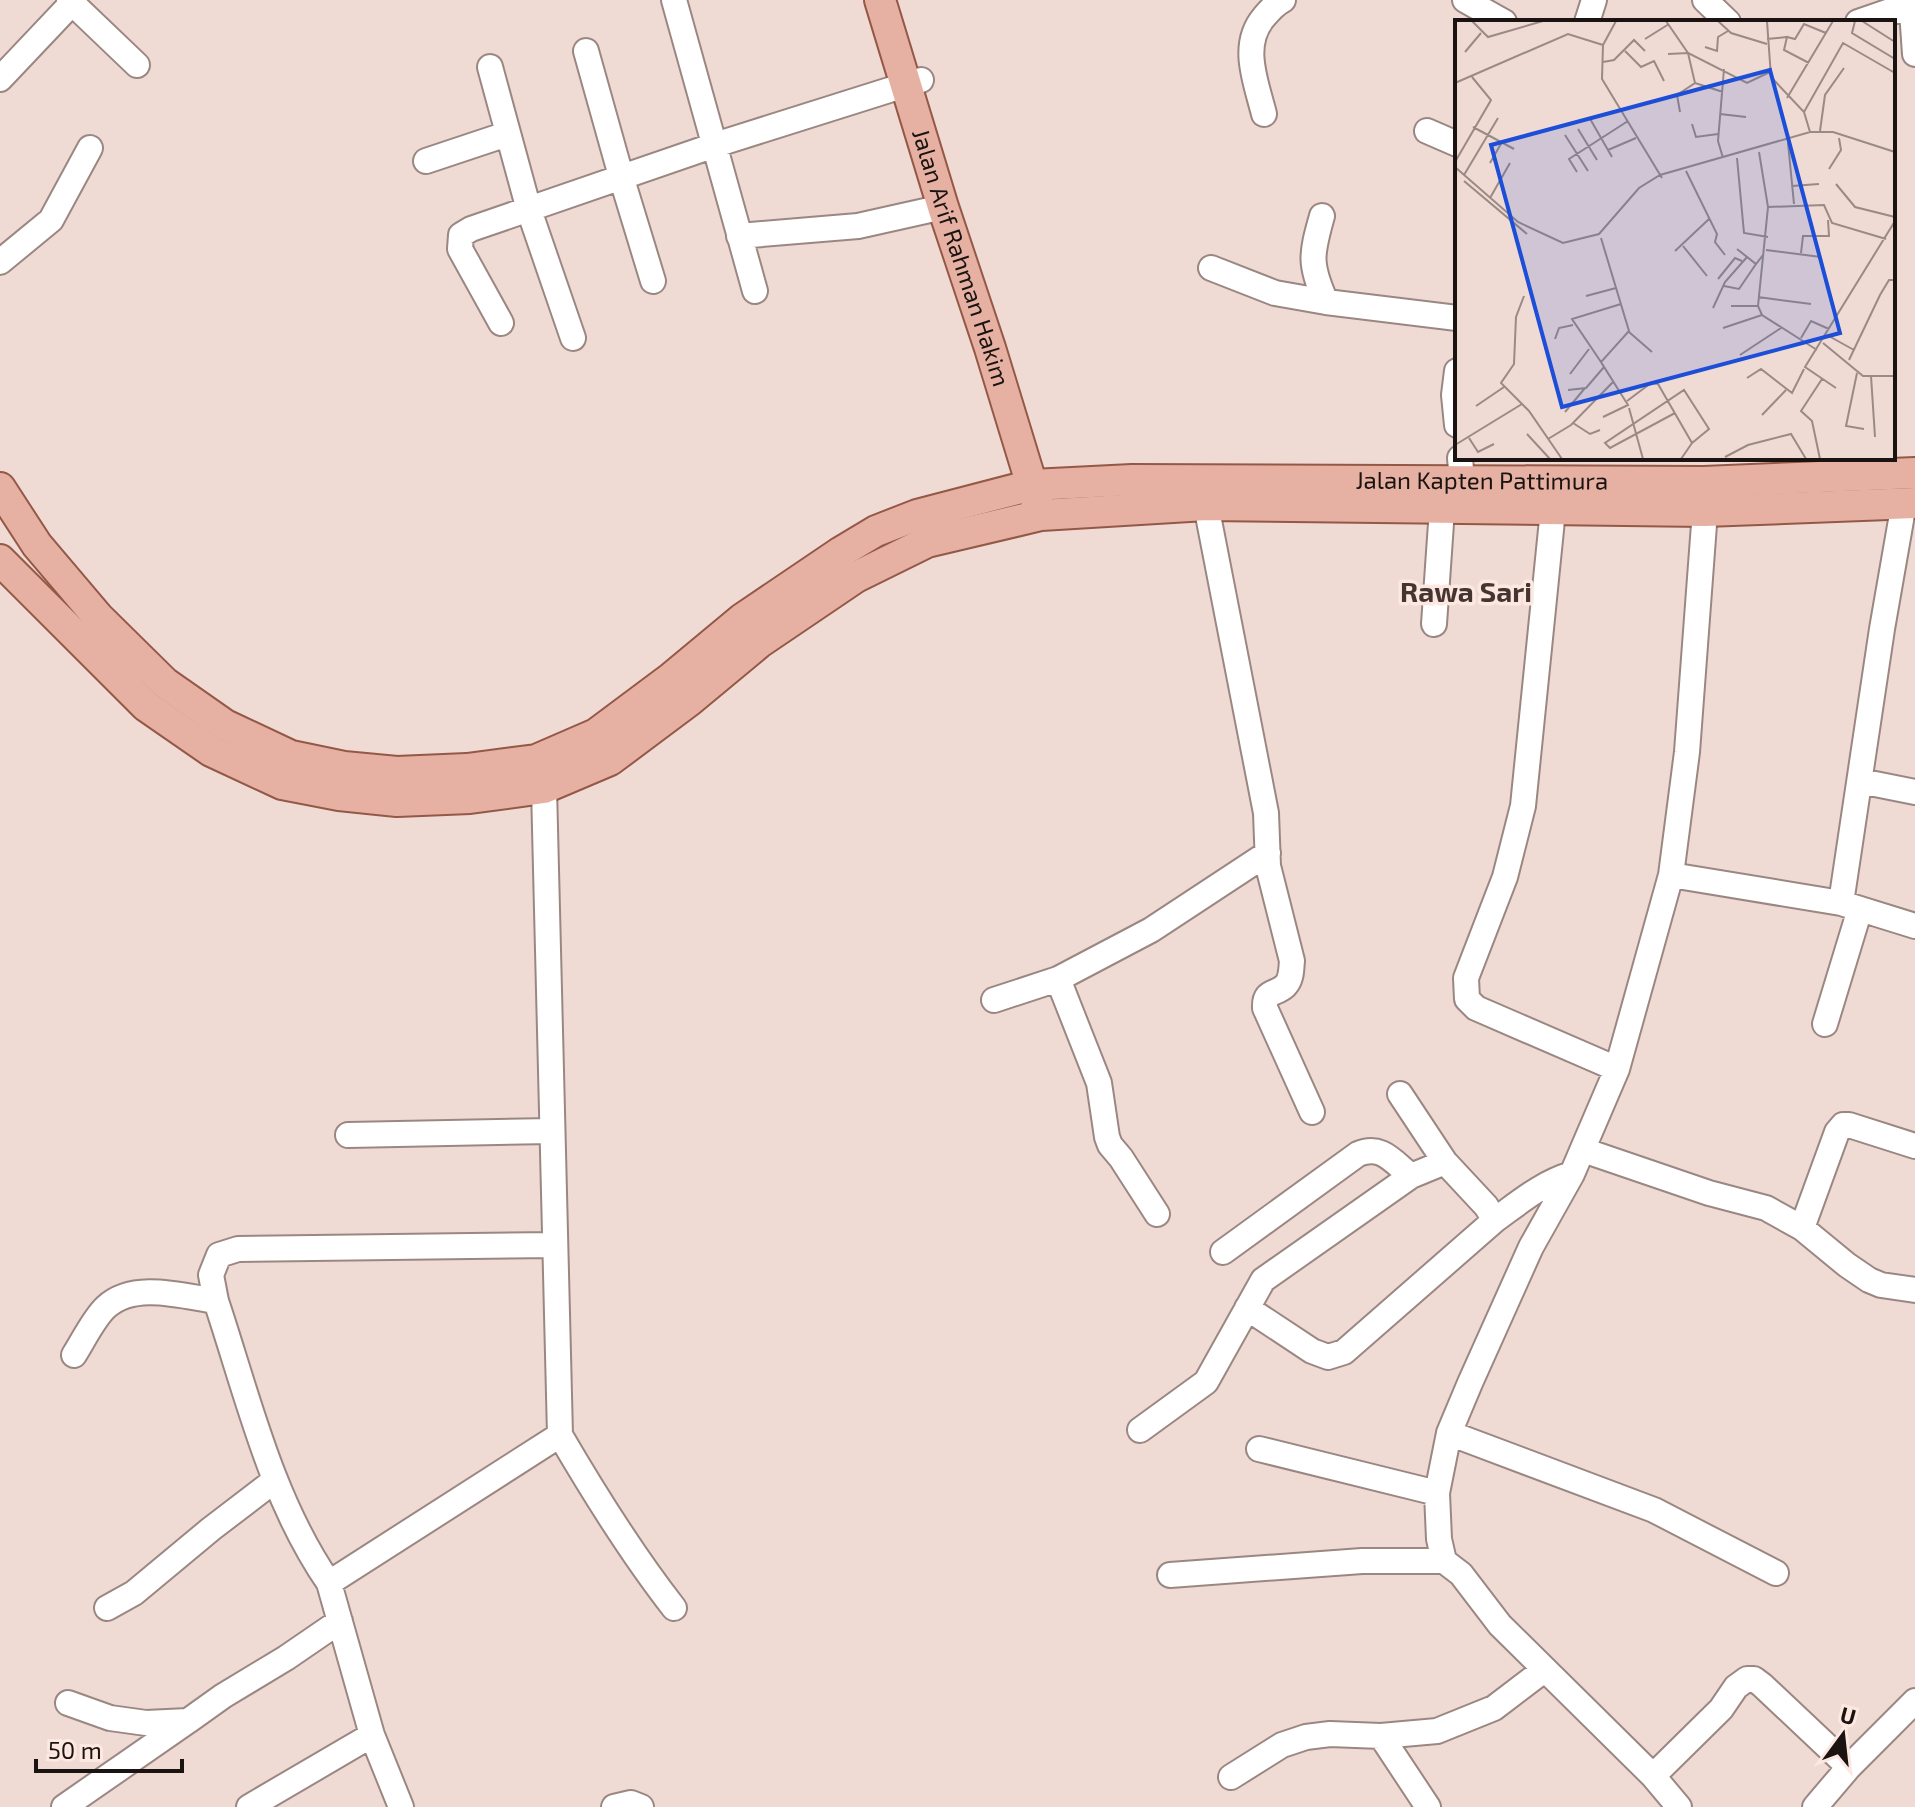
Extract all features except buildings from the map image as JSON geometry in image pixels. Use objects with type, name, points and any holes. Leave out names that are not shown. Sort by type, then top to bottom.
[{"type":"main road","name":"Jalan Arif Rahman Hakim","points":[[880,0],[958,202],[1048,515]]},
{"type":"main road","name":"Jalan Arif Rahman Hakim","points":[[897,0],[943,207],[1041,484]]},
{"type":"main road","name":"Jalan Kapten Pattimura","points":[[0,488],[37,545],[98,617],[165,683],[225,725],[291,756],[344,767],[397,772],[467,769],[536,760],[596,734],[671,678],[742,619],[876,531],[917,515],[1041,484],[1461,469],[1704,482],[1915,473]]},
{"type":"main road","name":"Jalan Kapten Pattimura","points":[[0,560],[146,706],[211,751],[282,784],[339,795],[397,801],[470,798],[544,788],[610,760],[689,701],[760,642],[856,577],[927,542],[1048,515],[1206,505],[1705,511],[1910,503]]},
{"type":"street","points":[[674,0],[755,291]]},
{"type":"street","points":[[1264,114],[1251,46],[1258,24],[1283,0]]},
{"type":"street","points":[[1465,0],[1500,20]]},
{"type":"street","points":[[1588,20],[1594,0]]},
{"type":"street","points":[[1705,0],[1726,20]]},
{"type":"street","points":[[0,79],[70,2],[137,65]]},
{"type":"street","points":[[1864,20],[1913,6],[1915,54]]},
{"type":"street","points":[[586,51],[653,281]]},
{"type":"street","points":[[490,67],[529,210],[573,338]]},
{"type":"street","points":[[501,323],[460,249],[461,235],[471,229],[715,145],[914,83]]},
{"type":"street","points":[[1427,131],[1455,143]]},
{"type":"street","points":[[426,161],[507,134]]},
{"type":"street","points":[[0,262],[51,220],[90,148]]},
{"type":"street","points":[[739,236],[858,226],[943,207]]},
{"type":"street","points":[[1322,216],[1313,258],[1315,277],[1326,302]]},
{"type":"street","points":[[1211,268],[1275,293],[1455,318]]},
{"type":"street","points":[[1825,1024],[1850,906],[1860,781],[1882,629],[1910,503]]},
{"type":"street","points":[[1206,505],[1266,813],[1268,866],[1292,961],[1291,976],[1285,986],[1269,994],[1265,1008],[1312,1112]]},
{"type":"street","points":[[1434,624],[1442,509]]},
{"type":"street","points":[[1553,510],[1523,806],[1505,877],[1466,978],[1467,999],[1476,1008],[1617,1069]]},
{"type":"street","points":[[1444,1561],[1439,1539],[1437,1493],[1449,1433],[1531,1247],[1572,1174],[1617,1069],[1671,875],[1687,752],[1705,511]]},
{"type":"street","points":[[1860,781],[1915,792]]},
{"type":"street","points":[[544,788],[560,1435],[625,1542],[674,1608]]},
{"type":"street","points":[[994,1000],[1058,979],[1151,930],[1268,853]]},
{"type":"street","points":[[1671,875],[1850,906],[1915,926]]},
{"type":"street","points":[[1058,979],[1099,1083],[1110,1145],[1157,1214]]},
{"type":"street","points":[[1400,1094],[1445,1162],[1495,1220]]},
{"type":"street","points":[[1802,1228],[1837,1132],[1843,1125],[1915,1146]]},
{"type":"street","points":[[348,1135],[552,1131]]},
{"type":"street","points":[[1223,1252],[1358,1154],[1368,1150],[1379,1151],[1411,1176]]},
{"type":"street","points":[[1583,1150],[1709,1193],[1766,1208],[1802,1228],[1869,1280],[1915,1290]]},
{"type":"street","points":[[1140,1430],[1206,1382],[1263,1280],[1411,1176],[1445,1162]]},
{"type":"street","points":[[1247,1308],[1312,1351],[1328,1357],[1344,1352],[1495,1220],[1543,1185],[1572,1174]]},
{"type":"street","points":[[401,1807],[372,1735],[329,1583],[309,1554],[275,1480],[216,1301],[211,1275],[219,1255],[238,1249],[555,1245]]},
{"type":"street","points":[[74,1355],[104,1308],[121,1297],[148,1292],[216,1301]]},
{"type":"street","points":[[1449,1433],[1654,1510],[1776,1573]]},
{"type":"street","points":[[329,1583],[560,1435]]},
{"type":"street","points":[[1259,1449],[1437,1493]]},
{"type":"street","points":[[107,1608],[134,1593],[275,1480]]},
{"type":"street","points":[[1170,1575],[1362,1561],[1444,1561],[1461,1574],[1500,1625],[1653,1776],[1679,1807]]},
{"type":"street","points":[[64,1807],[223,1696],[340,1621]]},
{"type":"street","points":[[1231,1777],[1282,1745],[1306,1737],[1330,1734],[1381,1736],[1437,1731],[1494,1708],[1544,1670]]},
{"type":"street","points":[[1653,1776],[1747,1679],[1754,1679],[1762,1685],[1849,1767]]},
{"type":"street","points":[[1825,1804],[1849,1767],[1915,1701]]},
{"type":"street","points":[[68,1703],[110,1718],[134,1722],[188,1721]]},
{"type":"street","points":[[249,1807],[372,1735]]},
{"type":"street","points":[[1381,1736],[1428,1807]]},
{"type":"street","points":[[614,1807],[631,1803],[641,1807]]},
{"type":"district","name":"Rawa Sari","points":[[1466,592]]}]
